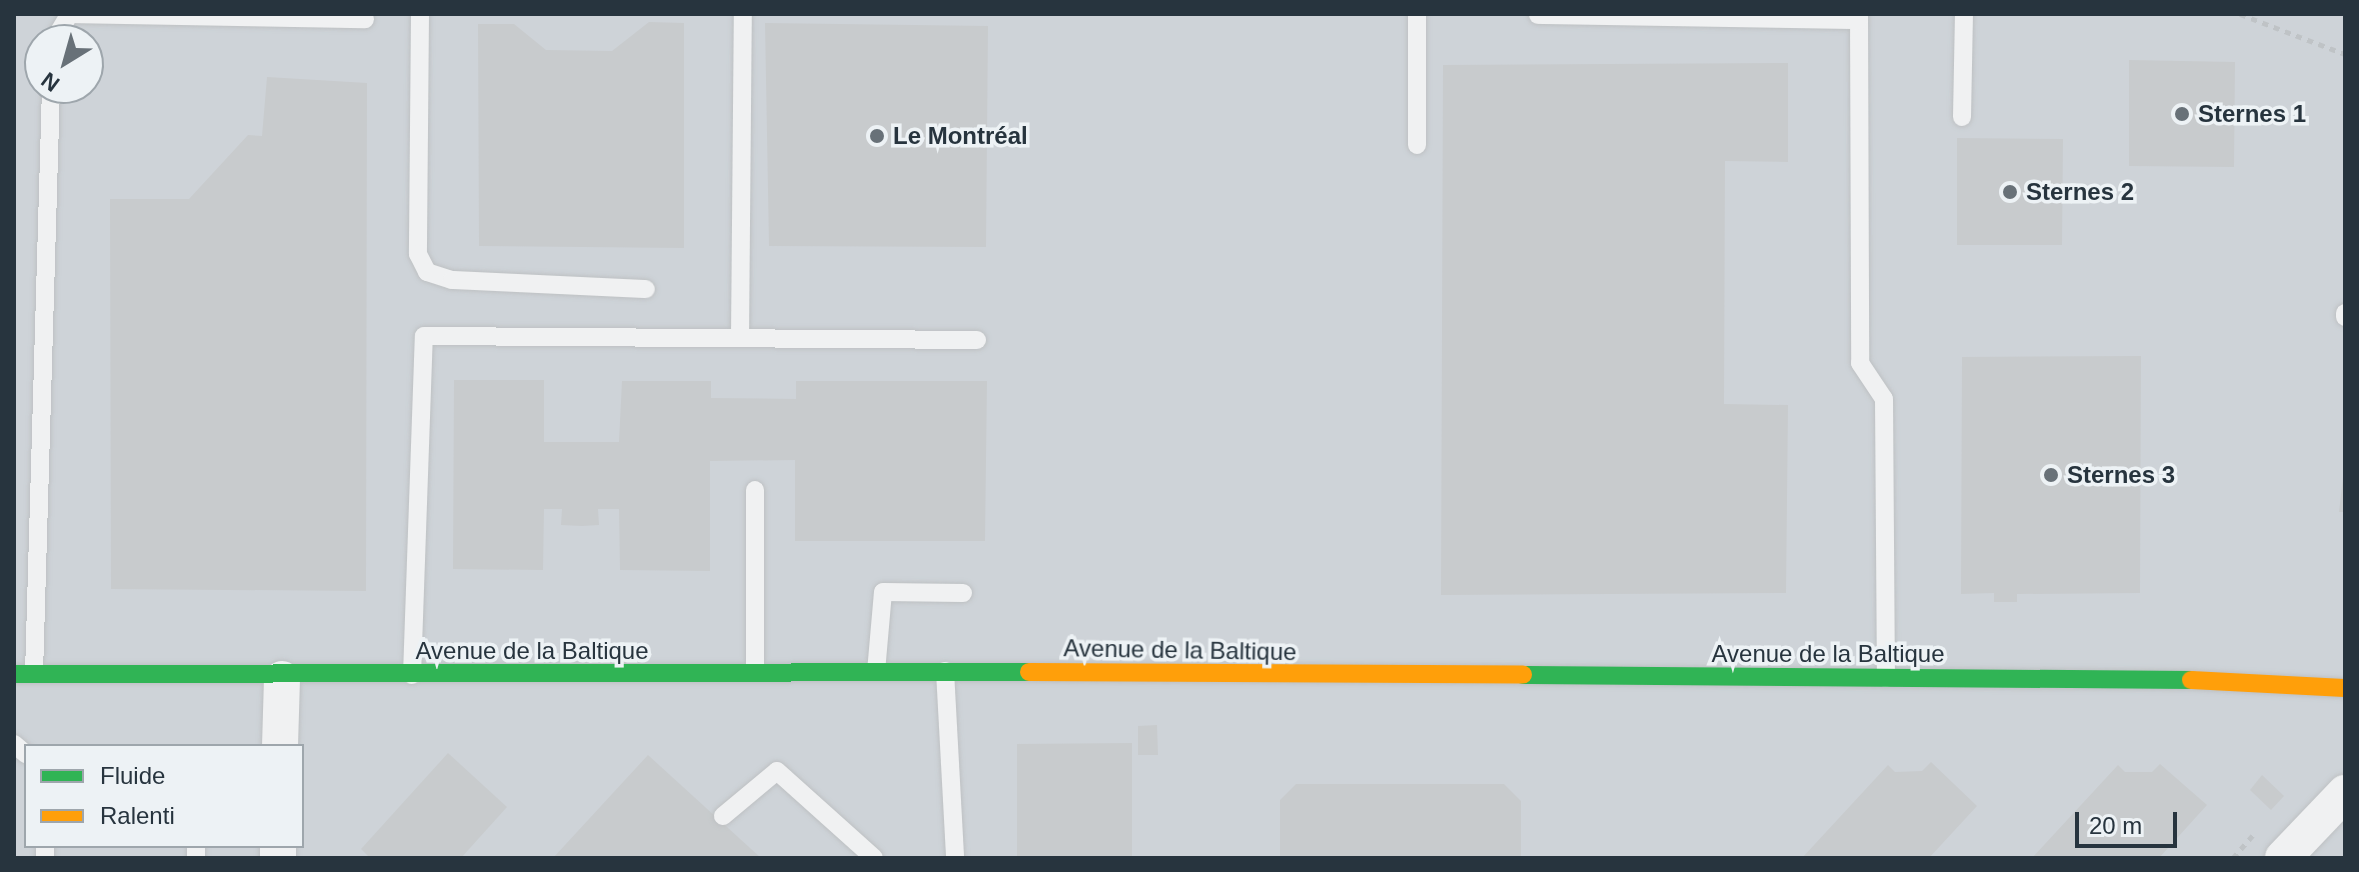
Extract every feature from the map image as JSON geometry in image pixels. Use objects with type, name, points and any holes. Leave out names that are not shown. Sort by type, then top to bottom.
[{"type":"street","name":"Avenue de la Baltique","points":[[14,674],[282,679],[412,675],[755,676],[945,671],[1886,678],[2345,688]]},
{"type":"street","points":[[280,744],[282,679]]},
{"type":"street","points":[[2283,858],[2345,793]]},
{"type":"lane","points":[[420,14],[418,254],[427,272],[452,280],[646,289]]},
{"type":"lane","points":[[740,338],[743,14]]},
{"type":"lane","points":[[1417,14],[1417,145]]},
{"type":"lane","points":[[1962,117],[1964,14]]},
{"type":"lane","points":[[68,15],[365,19]]},
{"type":"lane","points":[[1538,15],[1859,17],[1860,363],[1884,399],[1886,678]]},
{"type":"lane","points":[[34,674],[51,104]]},
{"type":"lane","points":[[412,675],[424,336],[977,340]]},
{"type":"lane","points":[[755,490],[755,676]]},
{"type":"lane","points":[[876,672],[883,592],[963,593]]},
{"type":"lane","points":[[945,671],[955,858]]},
{"type":"lane","points":[[723,816],[777,771],[874,858]]},
{"type":"path","points":[[2240,14],[2345,54]]},
{"type":"shaded area","points":[[14,14],[2345,14],[2345,858],[14,858]]},
{"type":"building","points":[[649,22],[684,23],[684,248],[479,246],[478,24],[514,24],[546,50],[612,51]]},
{"type":"building","name":"Le Montréal","points":[[765,23],[988,26],[986,247],[769,246]]},
{"type":"building","name":"Sternes 1","points":[[2129,60],[2235,62],[2234,167],[2129,166]]},
{"type":"building","points":[[1788,63],[1788,162],[1725,161],[1724,404],[1788,405],[1786,593],[1441,595],[1443,65]]},
{"type":"building","points":[[267,77],[367,83],[366,591],[111,589],[110,199],[189,199],[248,135],[262,136]]},
{"type":"building","name":"Sternes 2","points":[[1957,138],[2063,139],[2062,245],[1957,245]]},
{"type":"building","name":"Sternes 3","points":[[2141,356],[2140,593],[2017,594],[2017,602],[1994,602],[1994,593],[1961,594],[1962,357]]},
{"type":"building","points":[[454,380],[544,380],[544,442],[619,442],[622,381],[711,381],[711,398],[796,399],[796,381],[987,381],[985,541],[795,541],[795,460],[710,461],[710,571],[620,570],[619,509],[598,509],[599,525],[582,526],[561,525],[562,509],[544,509],[543,570],[453,569]]},
{"type":"building","points":[[2343,477],[2345,512],[2339,512]]},
{"type":"building","points":[[1157,725],[1158,755],[1138,755],[1138,726]]},
{"type":"building","points":[[1132,743],[1132,858],[1017,858],[1017,744]]},
{"type":"building","points":[[448,753],[507,807],[461,858],[370,858],[361,849]]},
{"type":"building","points":[[648,755],[761,858],[553,858]]},
{"type":"building","points":[[1931,762],[1977,806],[1929,858],[1802,858],[1888,765],[1895,772],[1922,771]]},
{"type":"building","points":[[2160,764],[2207,805],[2159,858],[2032,858],[2118,765],[2125,772],[2152,772]]},
{"type":"building","points":[[2262,775],[2284,796],[2271,810],[2250,790]]},
{"type":"building","points":[[1296,784],[1504,784],[1521,801],[1521,858],[1280,858],[1280,800]]},
{"type":"traffic: fast","points":[[14,674],[1029,672]]},
{"type":"traffic: fast","points":[[1523,675],[2191,680]]},
{"type":"traffic: slow","points":[[1029,672],[1523,675]]},
{"type":"traffic: slow","points":[[2191,680],[2345,688]]},
{"type":"place","name":"Sternes 1","points":[[2182,114]]},
{"type":"place","name":"Le Montréal","points":[[877,136]]},
{"type":"place","name":"Sternes 2","points":[[2010,192]]},
{"type":"place","name":"Sternes 3","points":[[2051,475]]}]
